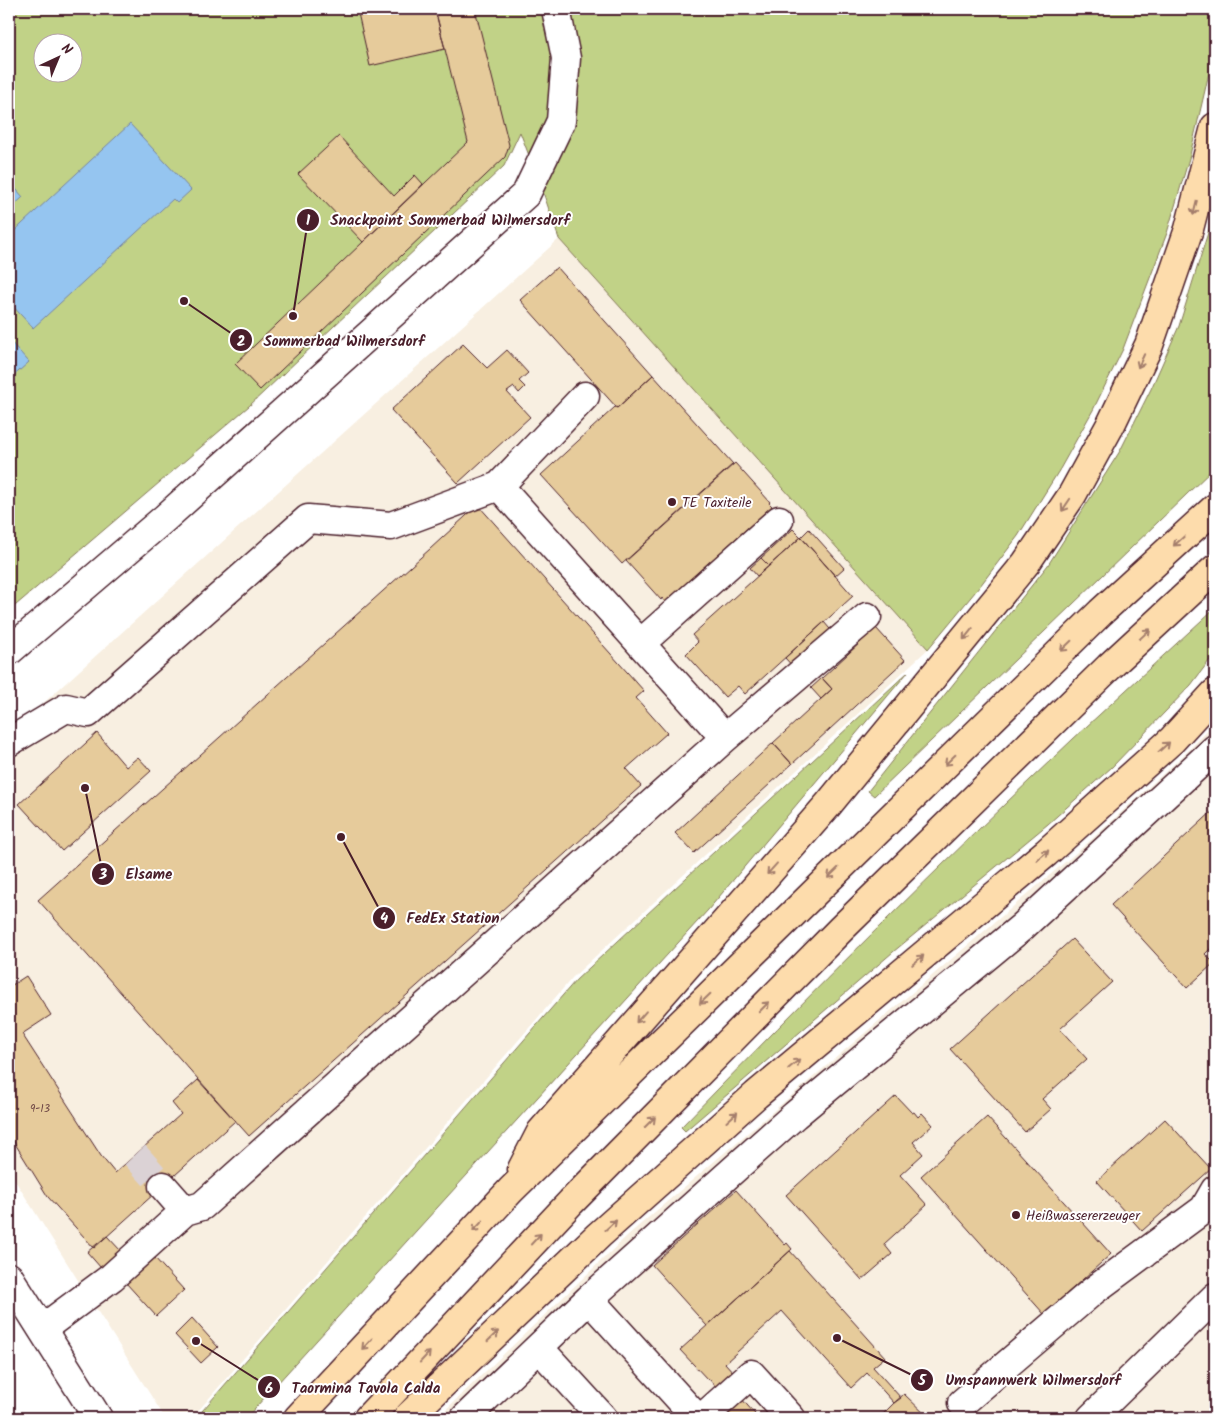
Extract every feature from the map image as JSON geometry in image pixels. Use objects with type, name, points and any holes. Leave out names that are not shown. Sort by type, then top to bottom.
[{"type":"highway","points":[[511,1190],[541,1132],[827,806],[1026,563],[1072,495],[1111,424],[1149,345],[1189,229],[1215,127]]},
{"type":"highway","points":[[298,1418],[511,1190],[1101,612],[1215,508]]},
{"type":"highway","points":[[368,1418],[578,1195],[841,930],[1109,667],[1215,569]]},
{"type":"highway","points":[[407,1418],[599,1235],[756,1095],[1046,853],[1172,740],[1215,693]]},
{"type":"street","points":[[9,651],[166,518],[526,194],[561,121],[566,58],[556,9]]},
{"type":"street","points":[[9,742],[66,708],[88,713],[308,519],[391,526],[499,486],[585,396]]},
{"type":"street","points":[[499,486],[725,738]]},
{"type":"street","points":[[641,643],[779,520]]},
{"type":"street","points":[[42,1330],[112,1277],[185,1211],[202,1206],[725,738],[868,617]]},
{"type":"street","points":[[465,1418],[590,1300],[795,1115],[1022,927],[1215,750]]},
{"type":"street","points":[[163,1186],[185,1211]]},
{"type":"street","points":[[962,1403],[1093,1291],[1204,1208],[1215,1190]]},
{"type":"street","points":[[11,1286],[42,1330],[98,1418]]},
{"type":"street","points":[[1091,1418],[1215,1296]]},
{"type":"street","points":[[590,1300],[697,1418]]},
{"type":"street","points":[[539,1348],[603,1418]]},
{"type":"street","points":[[702,1418],[751,1374],[791,1418]]},
{"type":"shaded area","points":[[559,239],[928,649],[573,977],[192,1418],[165,1418],[9,1171],[9,734]]},
{"type":"shaded area","points":[[1215,722],[1215,1418],[437,1418],[628,1235],[1091,840],[1187,752]]},
{"type":"green space","points":[[9,9],[1215,9],[1215,47],[1190,155],[1167,233],[1123,349],[1093,410],[1060,469],[1018,536],[928,649],[559,239],[520,132],[504,166],[249,406],[9,611]]},
{"type":"green space","points":[[1215,210],[1215,467],[874,796],[868,791],[1048,565],[1120,451],[1151,389],[1179,326]]},
{"type":"green space","points":[[1215,608],[1215,653],[1191,685],[1112,767],[1048,824],[893,952],[685,1131],[681,1127],[826,979],[974,834],[1073,739]]},
{"type":"green space","points":[[908,672],[708,910],[246,1418],[196,1418],[576,980]]},
{"type":"water","points":[[130,124],[191,190],[177,203],[173,199],[33,328],[9,302],[9,236]]},
{"type":"water","points":[[9,181],[23,197],[9,210]]},
{"type":"water","points":[[9,340],[29,362],[9,380]]},
{"type":"building","points":[[375,9],[435,9],[445,49],[370,66],[358,13]]},
{"type":"building","points":[[435,9],[475,9],[509,145],[505,157],[260,390],[235,364],[468,142]]},
{"type":"building","points":[[339,136],[394,196],[415,175],[423,184],[363,242],[298,174]]},
{"type":"building","points":[[557,267],[653,375],[617,408],[520,300]]},
{"type":"building","points":[[463,344],[487,368],[507,350],[528,373],[519,381],[525,387],[519,393],[514,387],[507,392],[530,417],[458,483],[391,410]]},
{"type":"building","points":[[653,375],[733,464],[622,564],[541,475]]},
{"type":"building","points":[[735,463],[772,506],[665,602],[662,598],[661,600],[626,561]]},
{"type":"building","points":[[478,505],[644,691],[636,698],[667,733],[626,769],[641,786],[249,1136],[38,900]]},
{"type":"building","points":[[793,529],[801,537],[769,566],[761,558]]},
{"type":"building","points":[[809,529],[844,568],[835,576],[801,537]]},
{"type":"building","points":[[801,537],[853,596],[745,694],[738,686],[725,697],[686,654],[698,642],[692,635]]},
{"type":"building","points":[[761,558],[769,566],[757,576],[750,568]]},
{"type":"building","points":[[824,622],[835,635],[796,670],[785,658]]},
{"type":"building","points":[[876,628],[905,660],[792,764],[773,743],[832,689],[822,678]]},
{"type":"building","points":[[822,678],[832,689],[821,699],[811,688]]},
{"type":"building","points":[[97,733],[126,767],[138,757],[151,771],[62,851],[19,804]]},
{"type":"building","points":[[773,743],[792,764],[694,853],[675,833]]},
{"type":"building","points":[[1215,809],[1215,944],[1205,954],[1214,963],[1187,988],[1111,905]]},
{"type":"building","points":[[1072,939],[1112,982],[1060,1029],[1087,1059],[1042,1099],[1051,1109],[1025,1132],[950,1049]]},
{"type":"building","points":[[26,976],[51,1015],[22,1034],[101,1156],[115,1173],[181,1114],[172,1103],[198,1080],[235,1121],[94,1248],[48,1197],[9,1134],[9,987]]},
{"type":"building","points":[[896,1096],[912,1113],[914,1112],[918,1117],[922,1113],[933,1125],[913,1142],[923,1154],[900,1175],[927,1205],[884,1244],[892,1254],[862,1280],[786,1195]]},
{"type":"building","name":"Heißwassererzeuger","points":[[987,1117],[1111,1254],[1044,1314],[921,1176]]},
{"type":"building","points":[[1165,1119],[1211,1169],[1142,1231],[1097,1181]]},
{"type":"building","points":[[736,1190],[785,1245],[787,1243],[792,1249],[707,1326],[652,1265]]},
{"type":"building","points":[[107,1236],[121,1251],[101,1268],[87,1252]]},
{"type":"building","points":[[790,1251],[885,1357],[873,1367],[901,1398],[894,1403],[867,1373],[851,1388],[782,1311],[725,1363],[734,1373],[717,1388],[680,1350]]},
{"type":"building","points":[[154,1257],[184,1290],[156,1316],[126,1283]]},
{"type":"building","points":[[192,1318],[218,1347],[201,1363],[175,1335]]},
{"type":"building","points":[[904,1394],[929,1418],[879,1418],[894,1403]]},
{"type":"building","points":[[740,1397],[755,1414],[750,1418],[717,1418]]},
{"type":"building","points":[[9,1406],[17,1418],[9,1418]]},
{"type":"tunnel","points":[[135,1155],[163,1186]]},
{"type":"place","name":"Sommerbad Wilmersdorf","points":[[184,301]]},
{"type":"place","name":"Snackpoint Sommerbad Wilmersdorf","points":[[293,316]]},
{"type":"place","name":"TE Taxiteile","points":[[672,502]]},
{"type":"place","name":"Elsame","points":[[85,788]]},
{"type":"place","name":"FedEx Station","points":[[341,837]]},
{"type":"place","name":"Heißwassererzeuger","points":[[1016,1215]]},
{"type":"place","name":"Umspannwerk Wilmersdorf","points":[[837,1338]]},
{"type":"place","name":"Taormina Tavola Calda","points":[[196,1341]]}]
